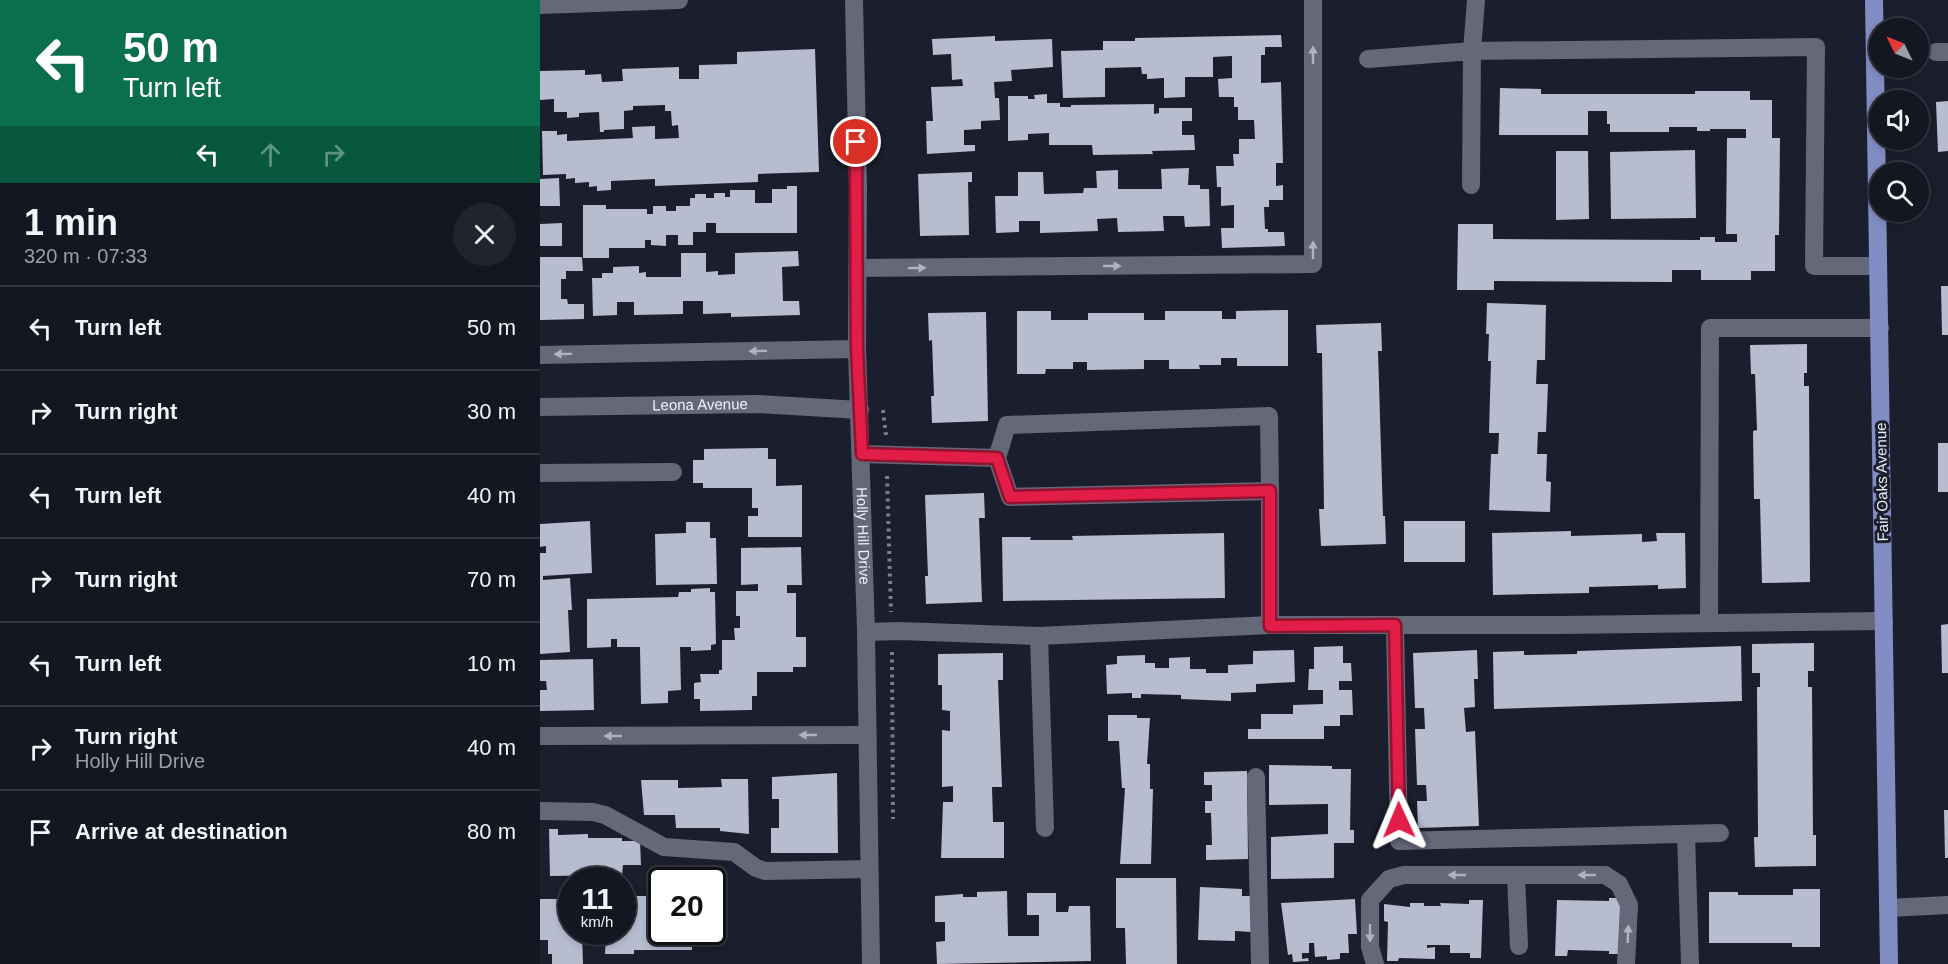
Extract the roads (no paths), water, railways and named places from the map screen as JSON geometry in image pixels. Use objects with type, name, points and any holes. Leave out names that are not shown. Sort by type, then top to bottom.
[{"type":"main road","name":"Fair Oaks Avenue","points":[[1874,0],[1889,964]]},
{"type":"street","points":[[540,5],[679,0]]},
{"type":"street","name":"Holly Hill Drive","points":[[854,0],[857,349],[862,454],[871,964]]},
{"type":"street","points":[[858,268],[1313,264],[1313,0]]},
{"type":"street","points":[[1471,185],[1472,51],[1476,0]]},
{"type":"street","points":[[1368,59],[1472,51],[1816,47],[1814,266],[1878,266]]},
{"type":"street","points":[[1709,623],[1710,328],[1880,328]]},
{"type":"street","points":[[540,355],[857,349]]},
{"type":"street","name":"Leona Avenue","points":[[540,407],[758,404],[860,410]]},
{"type":"street","points":[[1270,491],[1010,497],[997,458],[1006,425],[1269,416],[1270,491],[1270,626]]},
{"type":"street","points":[[862,454],[997,458]]},
{"type":"street","points":[[540,473],[673,472]]},
{"type":"street","points":[[866,632],[1039,636],[1270,626],[1884,621]]},
{"type":"street","points":[[1395,625],[1399,841],[1720,833]]},
{"type":"street","points":[[1039,636],[1045,828]]},
{"type":"street","points":[[540,736],[866,735]]},
{"type":"street","points":[[1256,777],[1260,964]]},
{"type":"street","points":[[542,811],[593,812],[664,847],[734,852],[756,868],[765,871],[869,869]]},
{"type":"street","points":[[1686,834],[1690,964]]},
{"type":"street","points":[[1375,964],[1370,947],[1370,900],[1389,879],[1404,875],[1605,875],[1619,884],[1629,905],[1626,964]]},
{"type":"street","points":[[1516,875],[1518,946]]},
{"type":"street","points":[[1888,908],[1948,905]]}]
